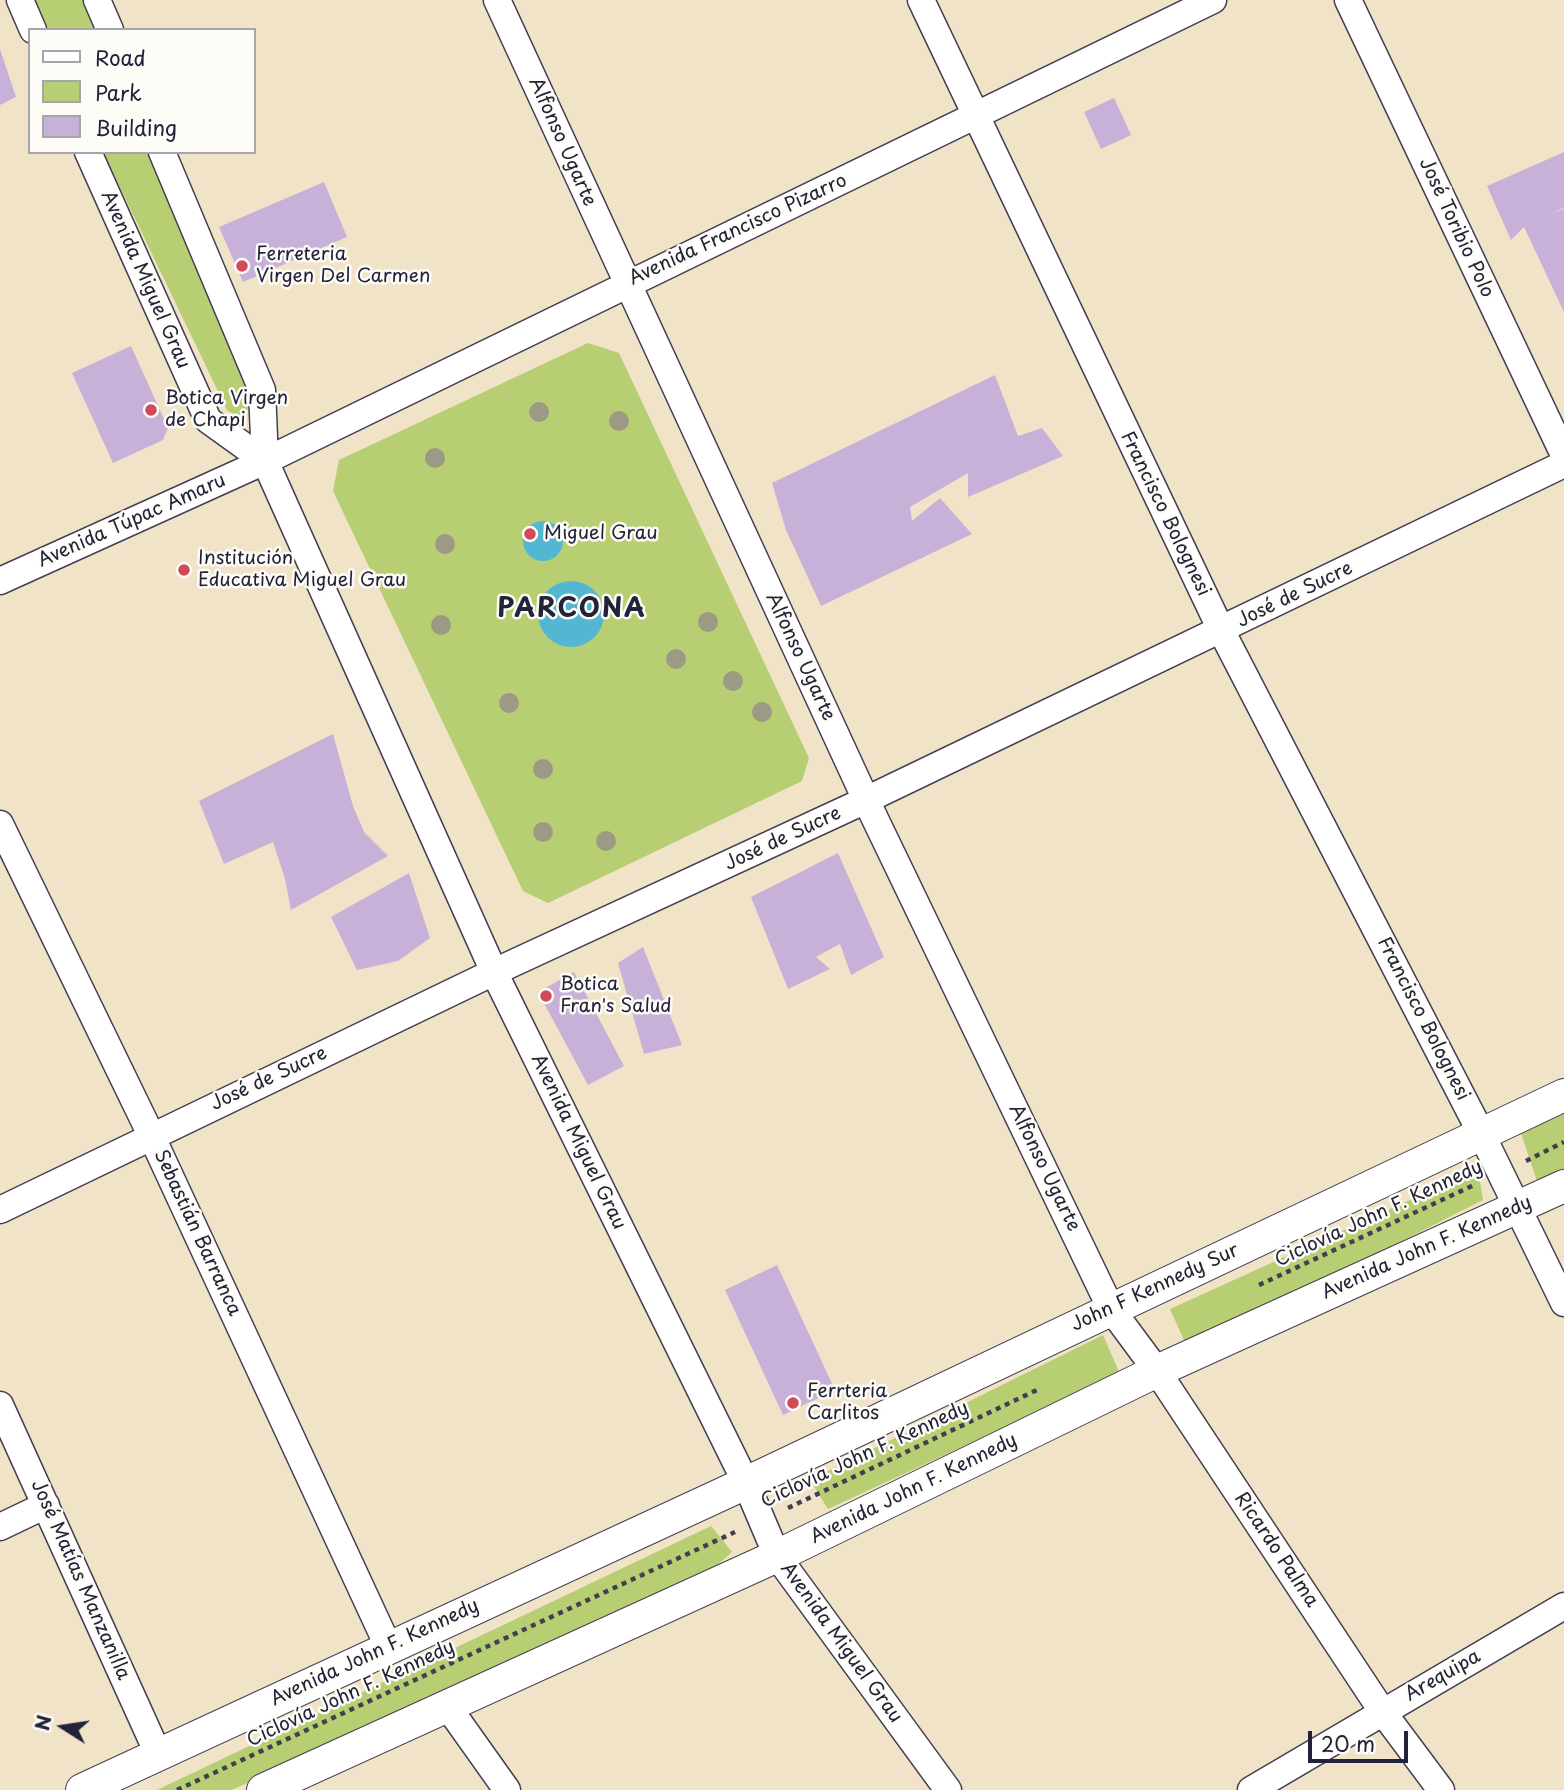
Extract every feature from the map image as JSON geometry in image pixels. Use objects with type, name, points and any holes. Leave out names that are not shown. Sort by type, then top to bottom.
[{"type":"street","points":[[20,0],[32,28]]},
{"type":"street","points":[[97,0],[109,28]]},
{"type":"street","name":"Alfonso Ugarte","points":[[498,0],[625,283],[866,800],[1111,1309]]},
{"type":"street","name":"Francisco Bolognesi","points":[[921,0],[1221,630],[1501,1172],[1564,1303]]},
{"type":"street","name":"Avenida Francisco Pizarro","points":[[265,461],[625,283],[975,117],[1213,0]]},
{"type":"street","name":"José Toribio Polo","points":[[1348,0],[1564,456]]},
{"type":"street","name":"Avenida Miguel Grau","points":[[89,154],[208,420],[265,461]]},
{"type":"street","name":"Avenida Miguel Grau","points":[[163,154],[262,390],[265,461],[494,972],[746,1483],[777,1556],[948,1790]]},
{"type":"street","name":"Avenida Túpac Amaru","points":[[0,581],[265,461]]},
{"type":"street","name":"José de Sucre","points":[[0,1210],[494,972],[866,800],[1564,464]]},
{"type":"street","name":"Sebastián Barranca","points":[[0,824],[151,1135],[388,1646]]},
{"type":"street","name":"John F Kennedy Sur","points":[[746,1483],[1564,1095]]},
{"type":"street","name":"Avenida John F. Kennedy","points":[[263,1790],[777,1556],[1157,1371],[1564,1186]]},
{"type":"street","name":"Ricardo Palma","points":[[1111,1309],[1157,1371],[1382,1711],[1441,1790]]},
{"type":"street","name":"José Matías Manzanilla","points":[[0,1405],[159,1756]]},
{"type":"street","name":"Avenida John F. Kennedy","points":[[82,1790],[388,1646],[746,1483]]},
{"type":"street","points":[[0,1527],[46,1505]]},
{"type":"street","name":"Arequipa","points":[[1251,1790],[1564,1606]]},
{"type":"street","points":[[448,1707],[507,1790]]},
{"type":"path","name":"Ciclovía John F. Kennedy","points":[[1249,1290],[1564,1142]]},
{"type":"path","name":"Ciclovía John F. Kennedy","points":[[177,1790],[762,1520],[1049,1384]]},
{"type":"green space","points":[[33,0],[84,0],[96,28],[44,28]]},
{"type":"green space","points":[[104,154],[149,154],[252,400],[245,414],[236,416],[227,410]]},
{"type":"green space","points":[[588,343],[619,353],[809,758],[802,781],[548,903],[523,891],[333,491],[339,460]]},
{"type":"green space","points":[[1564,1113],[1564,1175],[1539,1187],[1521,1133]]},
{"type":"green space","points":[[1478,1169],[1483,1200],[1188,1349],[1170,1309]]},
{"type":"green space","points":[[1103,1335],[1120,1374],[828,1509],[810,1480]]},
{"type":"green space","points":[[711,1526],[732,1552],[715,1567],[232,1790],[157,1790]]},
{"type":"water","points":[[543,521],[551,522],[557,527],[562,533],[562,549],[557,555],[551,560],[543,561],[535,560],[529,555],[524,549],[523,541],[524,533],[529,527],[535,522]]},
{"type":"water","points":[[565,581],[577,581],[589,586],[599,596],[604,614],[602,627],[589,642],[577,647],[565,647],[553,642],[543,632],[538,620],[538,608],[543,596],[553,586]]},
{"type":"building","points":[[0,49],[16,97],[0,105]]},
{"type":"building","points":[[1114,98],[1131,135],[1101,149],[1084,112]]},
{"type":"building","points":[[1564,152],[1564,208],[1551,214],[1564,209],[1564,312],[1524,227],[1511,240],[1487,186]]},
{"type":"building","points":[[324,182],[347,237],[243,282],[219,227]]},
{"type":"building","points":[[131,346],[168,428],[163,440],[113,463],[72,373]]},
{"type":"building","points":[[995,375],[1018,436],[1042,428],[1063,456],[968,497],[968,473],[910,507],[912,521],[940,498],[972,534],[821,606],[786,530],[772,483]]},
{"type":"building","points":[[333,734],[353,806],[364,832],[388,856],[291,910],[285,879],[273,842],[224,864],[199,801]]},
{"type":"building","points":[[838,853],[884,957],[851,975],[840,944],[816,957],[830,969],[788,989],[751,897]]},
{"type":"building","points":[[409,873],[430,938],[398,961],[357,970],[331,917]]},
{"type":"building","points":[[643,947],[682,1045],[644,1054],[618,963]]},
{"type":"building","points":[[574,972],[624,1066],[588,1085],[538,992]]},
{"type":"building","points":[[777,1265],[835,1390],[783,1415],[725,1290]]},
{"type":"place","name":"Ferreteria Virgen Del Carmen","points":[[242,266]]},
{"type":"place","name":"Botica Virgen de Chapi","points":[[151,410]]},
{"type":"place","name":"Miguel Grau","points":[[530,534]]},
{"type":"place","name":"Institución Educativa Miguel Grau","points":[[184,570]]},
{"type":"place","name":"Botica Fran's Salud","points":[[546,996]]},
{"type":"place","name":"Ferrteria Carlitos","points":[[793,1403]]},
{"type":"district","name":"PARCONA","points":[[572,610]]}]
